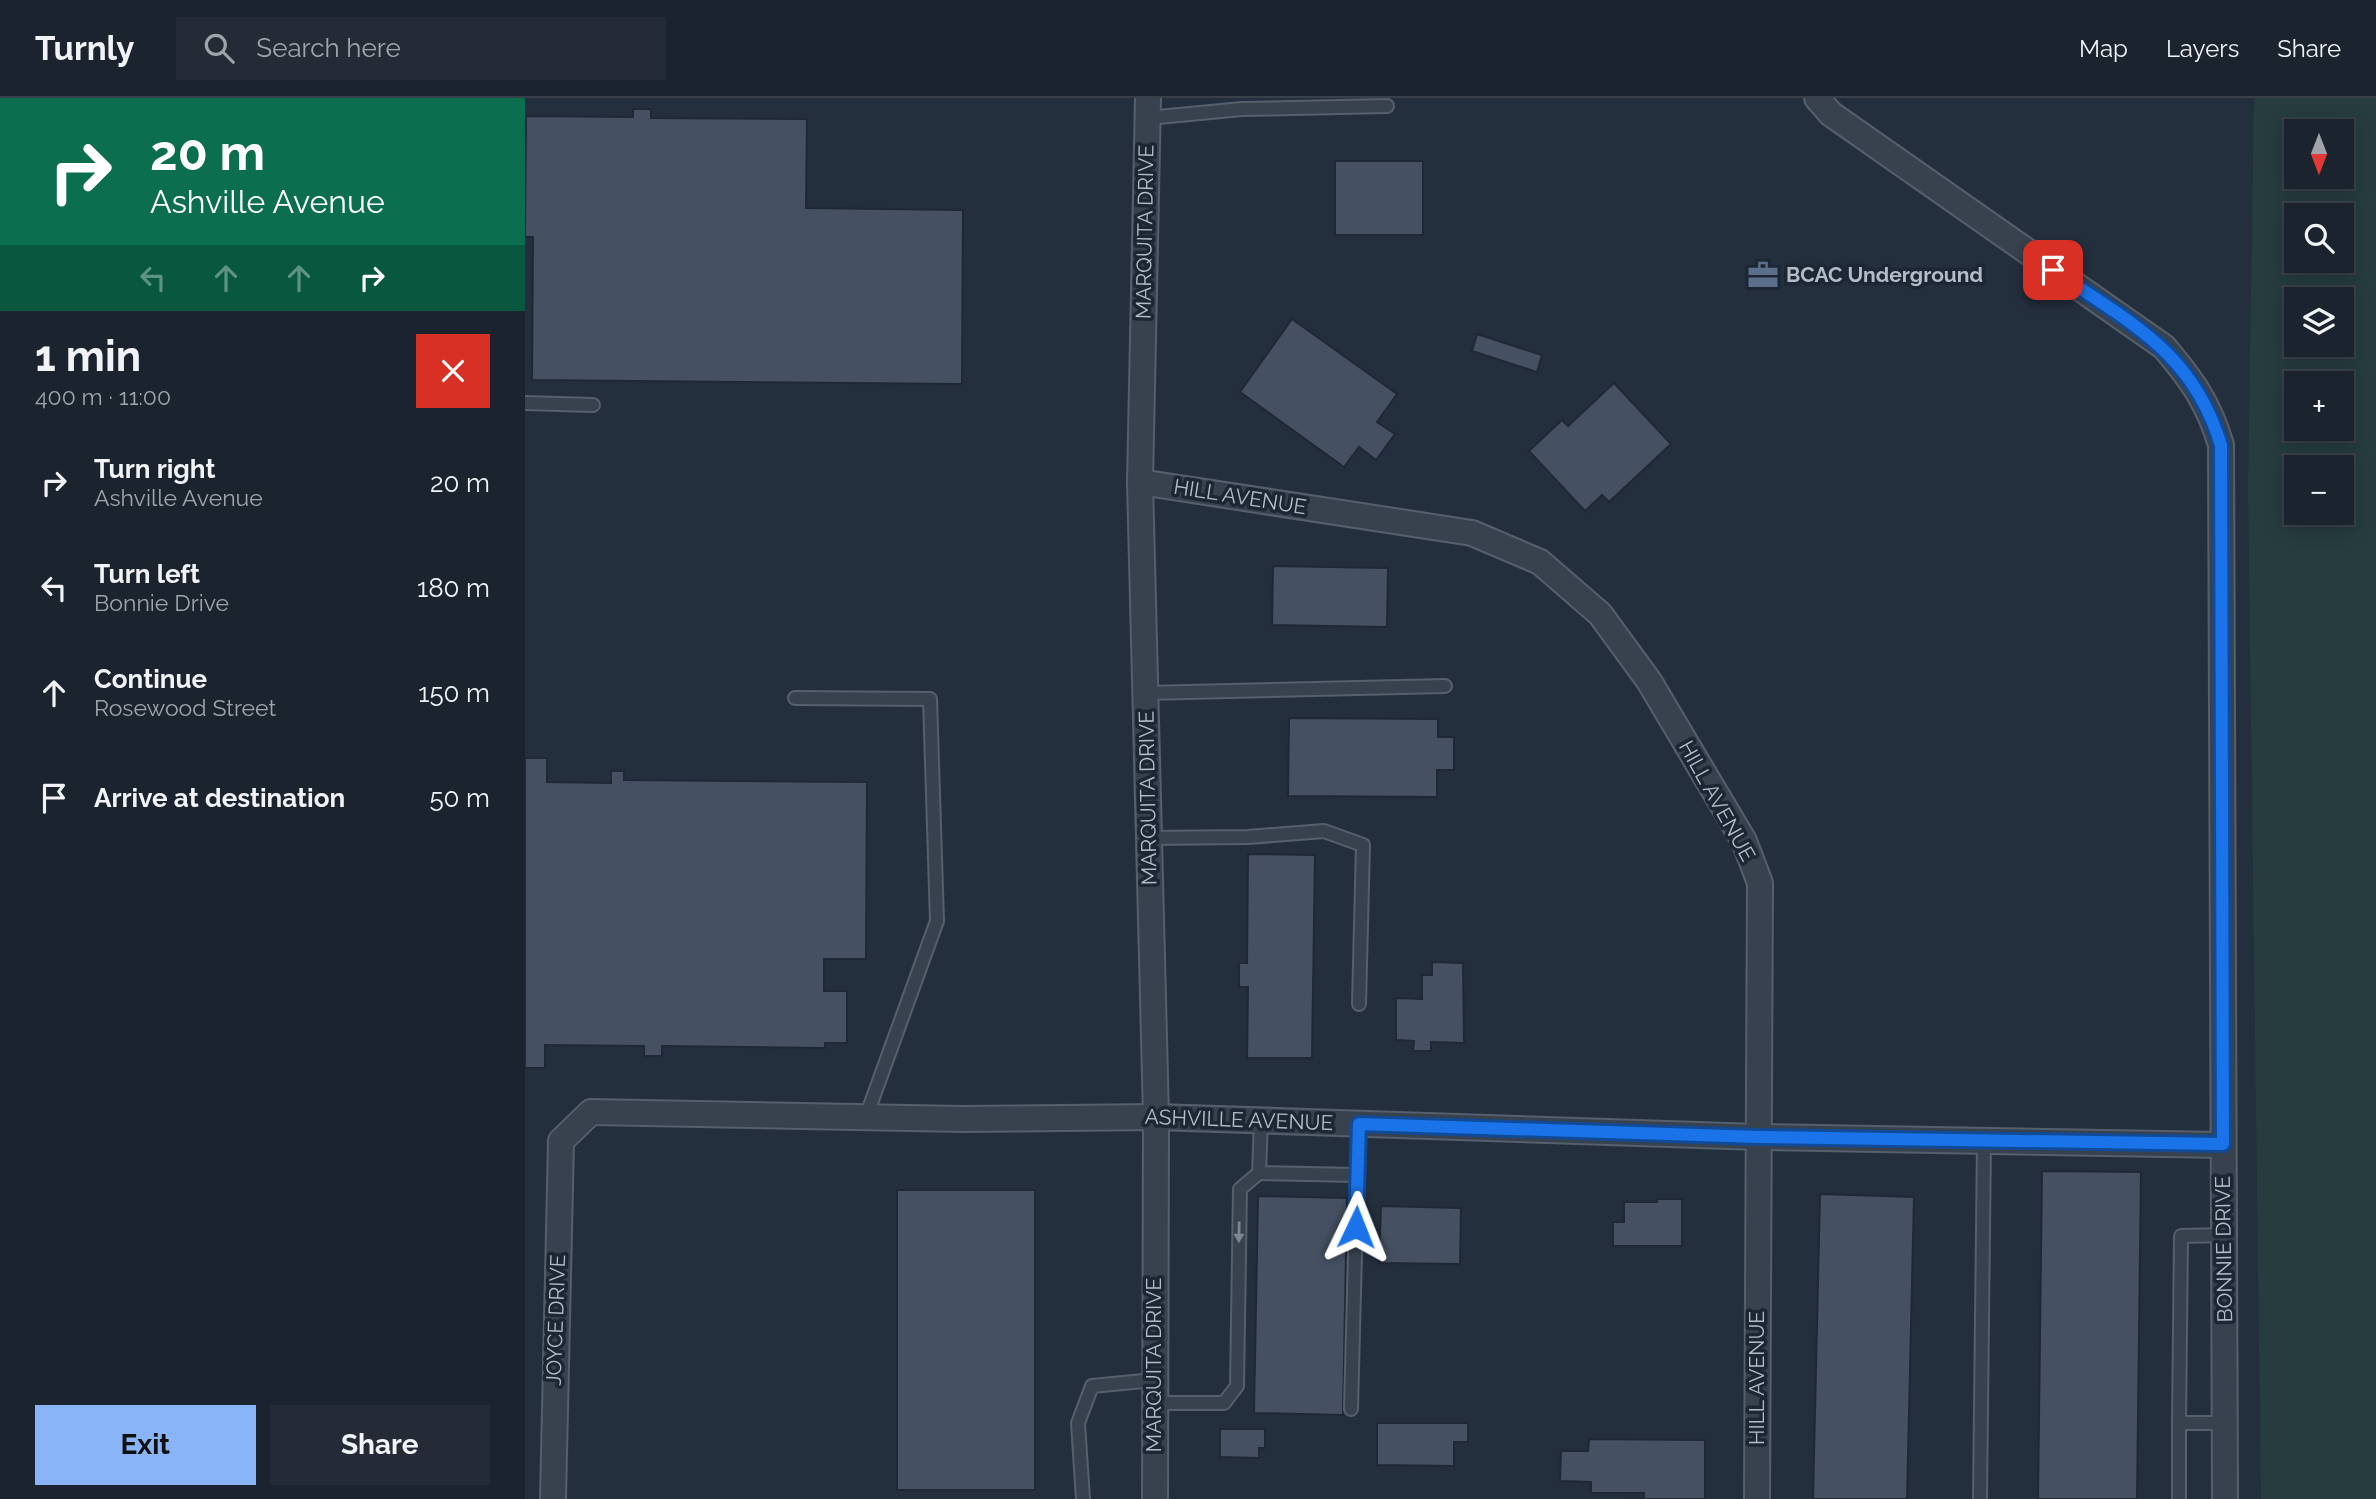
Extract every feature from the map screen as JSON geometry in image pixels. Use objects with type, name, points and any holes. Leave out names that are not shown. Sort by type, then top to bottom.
[{"type":"street","name":"BONNIE DRIVE","points":[[1817,98],[1832,114],[2164,348],[2191,379],[2211,412],[2221,445],[2225,1499]]},
{"type":"street","name":"MARQUITA DRIVE","points":[[1148,108],[1140,482],[1156,1117],[1155,1499]]},
{"type":"street","name":"HILL AVENUE","points":[[1140,482],[1472,533],[1540,562],[1600,614],[1649,681],[1744,841],[1760,883],[1756,1499]]},
{"type":"street","name":"ASHVILLE AVENUE","points":[[561,1141],[591,1112],[866,1117],[1156,1117],[1759,1137],[2223,1144]]},
{"type":"street","name":"JOYCE DRIVE","points":[[552,1499],[561,1141]]},
{"type":"lane","points":[[1148,108],[1242,110],[1387,106]]},
{"type":"lane","points":[[525,403],[593,405]]},
{"type":"lane","points":[[1145,693],[1445,686]]},
{"type":"lane","points":[[795,698],[930,699],[937,921],[866,1117]]},
{"type":"lane","points":[[1149,838],[1248,837],[1324,831],[1363,845],[1359,1004]]},
{"type":"lane","points":[[1259,1173],[1261,1120]]},
{"type":"lane","points":[[1351,1409],[1359,1124]]},
{"type":"lane","points":[[1980,1499],[1984,1141]]},
{"type":"lane","points":[[1083,1499],[1078,1423],[1092,1386],[1154,1391],[1224,1403],[1237,1386],[1240,1189],[1259,1173],[1357,1175]]},
{"type":"lane","points":[[2179,1499],[2181,1236],[2224,1235]]},
{"type":"lane","points":[[2179,1423],[2226,1423]]},
{"type":"green space","points":[[2254,98],[2376,98],[2376,1499],[2261,1499],[2248,487]]},
{"type":"building","points":[[633,109],[651,109],[651,118],[807,119],[806,208],[963,210],[962,384],[532,380],[533,237],[525,237],[526,116],[633,117]]},
{"type":"building","points":[[1335,161],[1423,161],[1423,235],[1335,235]]},
{"type":"building","points":[[1292,319],[1397,394],[1377,422],[1395,434],[1376,460],[1359,447],[1344,467],[1240,392]]},
{"type":"building","points":[[1477,334],[1542,355],[1537,372],[1472,351]]},
{"type":"building","points":[[1614,383],[1671,444],[1609,502],[1602,495],[1585,511],[1529,451],[1562,420],[1568,426]]},
{"type":"building","points":[[1273,566],[1388,568],[1387,627],[1272,625]]},
{"type":"building","points":[[1289,718],[1438,719],[1438,737],[1454,737],[1454,770],[1437,770],[1437,797],[1288,796]]},
{"type":"building","points":[[525,758],[547,758],[547,782],[611,783],[611,771],[624,771],[624,780],[867,782],[866,959],[824,959],[824,991],[847,991],[847,1043],[825,1043],[825,1048],[662,1046],[662,1056],[644,1056],[644,1046],[545,1045],[545,1068],[525,1068]]},
{"type":"building","points":[[1248,854],[1315,855],[1312,1058],[1247,1058],[1248,987],[1239,987],[1239,963],[1247,963]]},
{"type":"building","points":[[1432,962],[1463,963],[1464,1043],[1431,1042],[1431,1051],[1413,1051],[1414,1041],[1396,1040],[1396,998],[1422,999],[1422,975],[1432,975]]},
{"type":"building","points":[[2042,1171],[2141,1172],[2137,1499],[2038,1499]]},
{"type":"building","points":[[897,1190],[1035,1190],[1035,1490],[897,1490]]},
{"type":"building","points":[[1820,1194],[1914,1197],[1907,1499],[1813,1499]]},
{"type":"building","points":[[1258,1196],[1347,1198],[1343,1415],[1254,1413]]},
{"type":"building","points":[[1657,1199],[1682,1199],[1682,1246],[1613,1246],[1613,1222],[1624,1222],[1624,1202],[1657,1202]]},
{"type":"building","points":[[1381,1206],[1461,1208],[1460,1264],[1379,1263]]},
{"type":"building","points":[[1377,1423],[1468,1423],[1468,1442],[1454,1442],[1454,1466],[1377,1465]]},
{"type":"building","points":[[1220,1429],[1265,1429],[1265,1448],[1259,1448],[1259,1458],[1220,1457]]},
{"type":"building","points":[[1589,1439],[1705,1440],[1705,1499],[1627,1499],[1644,1498],[1644,1493],[1591,1493],[1591,1482],[1560,1481],[1561,1451],[1588,1451]]},
{"type":"place","name":"BCAC Underground","points":[[1763,275]]},
{"type":"route","points":[[1356,1227],[1359,1124],[1759,1137],[2223,1144],[2221,445],[2211,412],[2191,379],[2164,348],[2053,270]]}]
